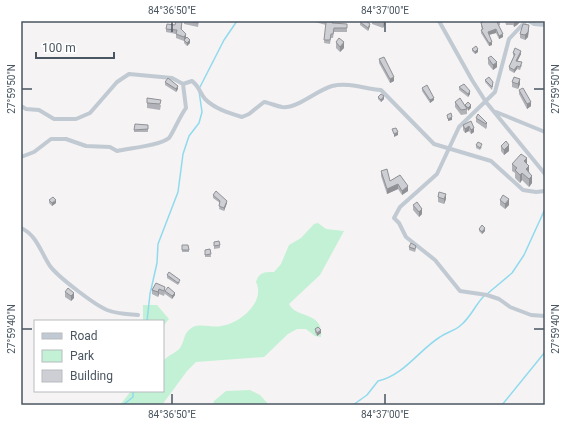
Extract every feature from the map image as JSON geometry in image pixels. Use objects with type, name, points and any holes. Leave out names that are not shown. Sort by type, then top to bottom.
[{"type":"street","points":[[439,21],[486,102],[545,174]]},
{"type":"street","points":[[545,25],[534,24],[527,21],[509,39],[495,92],[459,127],[436,174],[400,207],[394,218],[399,223],[406,236],[435,260],[460,291],[487,295],[499,299],[510,307],[531,315],[545,316]]},
{"type":"street","points":[[21,106],[26,109],[40,110],[54,119],[76,119],[90,113],[117,82],[129,74],[172,78],[183,84],[192,81],[197,85],[204,98],[215,107],[242,117],[249,114],[264,102],[282,107],[290,107],[331,86],[345,84],[368,90],[381,90],[434,144],[490,161],[523,190],[536,192],[545,191]]},
{"type":"street","points":[[21,158],[34,152],[51,139],[66,139],[86,146],[110,147],[117,151],[158,143],[170,137],[179,117],[186,108],[183,84]]},
{"type":"street","points":[[494,112],[545,132]]},
{"type":"street","points":[[21,228],[30,233],[43,252],[50,266],[63,279],[106,310],[120,314],[138,315]]},
{"type":"green space","points":[[318,223],[326,229],[344,231],[320,275],[289,304],[297,312],[309,316],[318,323],[321,329],[321,337],[315,336],[306,329],[297,329],[288,334],[264,357],[196,362],[187,371],[162,405],[120,405],[130,392],[164,392],[164,360],[180,348],[187,332],[196,326],[218,326],[228,324],[243,316],[254,304],[257,297],[258,289],[256,282],[260,274],[274,272],[281,264],[289,245],[301,238],[314,224]]},
{"type":"green space","points":[[143,305],[157,305],[169,319],[164,325],[164,320],[143,320]]},
{"type":"green space","points":[[250,390],[260,395],[269,405],[213,405],[214,401],[226,391]]},
{"type":"building","points":[[176,21],[182,21],[181,29],[186,34],[184,37],[176,34],[177,30],[166,29],[167,24],[175,25]]},
{"type":"building","points":[[324,21],[347,24],[347,28],[334,28],[330,40],[324,40],[326,22]]},
{"type":"building","points":[[366,21],[370,24],[368,28],[360,22]]},
{"type":"building","points":[[482,21],[500,21],[497,22],[503,34],[499,36],[496,29],[488,32],[492,42],[489,43],[481,30],[483,29],[481,23],[483,22]]},
{"type":"building","points":[[523,24],[529,25],[528,32],[525,35],[520,34]]},
{"type":"building","points":[[187,37],[190,40],[187,43],[184,40]]},
{"type":"building","points":[[339,38],[344,42],[340,47],[336,42]]},
{"type":"building","points":[[476,46],[478,49],[475,52],[472,49]]},
{"type":"building","points":[[515,48],[521,51],[516,61],[522,62],[520,67],[517,66],[514,70],[509,67],[515,54],[513,53]]},
{"type":"building","points":[[491,56],[497,62],[493,65],[488,58]]},
{"type":"building","points":[[384,57],[394,77],[390,79],[379,59]]},
{"type":"building","points":[[489,77],[493,82],[492,87],[485,80]]},
{"type":"building","points":[[514,77],[520,79],[518,84],[512,82]]},
{"type":"building","points":[[168,78],[178,86],[176,89],[165,82]]},
{"type":"building","points":[[464,84],[470,91],[468,94],[459,87]]},
{"type":"building","points":[[427,85],[434,98],[430,100],[422,88]]},
{"type":"building","points":[[523,88],[531,102],[527,104],[519,90]]},
{"type":"building","points":[[381,94],[384,96],[381,100],[378,97]]},
{"type":"building","points":[[147,98],[161,100],[160,104],[147,103]]},
{"type":"building","points":[[460,98],[467,109],[461,110],[455,102]]},
{"type":"building","points":[[468,102],[471,105],[468,108],[465,105]]},
{"type":"building","points":[[451,113],[452,117],[448,119],[447,115]]},
{"type":"building","points":[[478,114],[487,123],[486,124],[476,118]]},
{"type":"building","points":[[471,121],[474,128],[471,130],[469,126],[465,129],[463,125]]},
{"type":"building","points":[[135,124],[148,125],[148,129],[134,130]]},
{"type":"building","points":[[396,128],[398,132],[394,134],[392,129]]},
{"type":"building","points":[[506,141],[509,145],[504,150],[501,146]]},
{"type":"building","points":[[478,142],[482,144],[480,148],[476,145]]},
{"type":"building","points":[[521,154],[527,158],[524,161],[529,166],[526,169],[532,176],[529,179],[522,173],[520,175],[515,170],[517,168],[512,164]]},
{"type":"building","points":[[387,169],[390,181],[400,175],[408,186],[402,191],[398,184],[387,189],[381,171]]},
{"type":"building","points":[[216,191],[227,201],[224,208],[219,206],[220,201],[213,195]]},
{"type":"building","points":[[439,192],[446,194],[444,199],[438,197]]},
{"type":"building","points":[[503,195],[509,199],[505,204],[500,200]]},
{"type":"building","points":[[53,197],[56,200],[52,203],[49,200]]},
{"type":"building","points":[[417,202],[422,209],[419,212],[413,205]]},
{"type":"building","points":[[482,225],[485,228],[482,232],[479,229]]},
{"type":"building","points":[[219,241],[220,245],[214,246],[214,242]]},
{"type":"building","points":[[411,243],[416,246],[415,249],[409,247]]},
{"type":"building","points":[[182,245],[188,245],[189,250],[182,250]]},
{"type":"building","points":[[210,249],[211,254],[205,255],[205,250]]},
{"type":"building","points":[[169,272],[180,280],[178,283],[167,275]]},
{"type":"building","points":[[156,283],[165,287],[164,291],[159,289],[158,292],[152,290]]},
{"type":"building","points":[[168,287],[175,293],[172,296],[165,291]]},
{"type":"building","points":[[68,288],[74,293],[71,296],[65,292]]},
{"type":"building","points":[[318,327],[321,330],[317,333],[315,329]]},
{"type":"waterway","points":[[200,87],[224,40],[237,21]]},
{"type":"waterway","points":[[147,320],[150,294],[157,263],[158,244],[178,192],[183,154],[189,136],[199,123],[202,112],[199,91]]},
{"type":"waterway","points":[[487,294],[512,273],[524,255],[545,209]]},
{"type":"waterway","points":[[353,405],[367,395],[378,381],[395,374],[432,342],[459,327],[468,318],[484,296]]},
{"type":"waterway","points":[[502,405],[545,352]]},
{"type":"waterway","points":[[123,405],[133,397],[133,392]]}]
